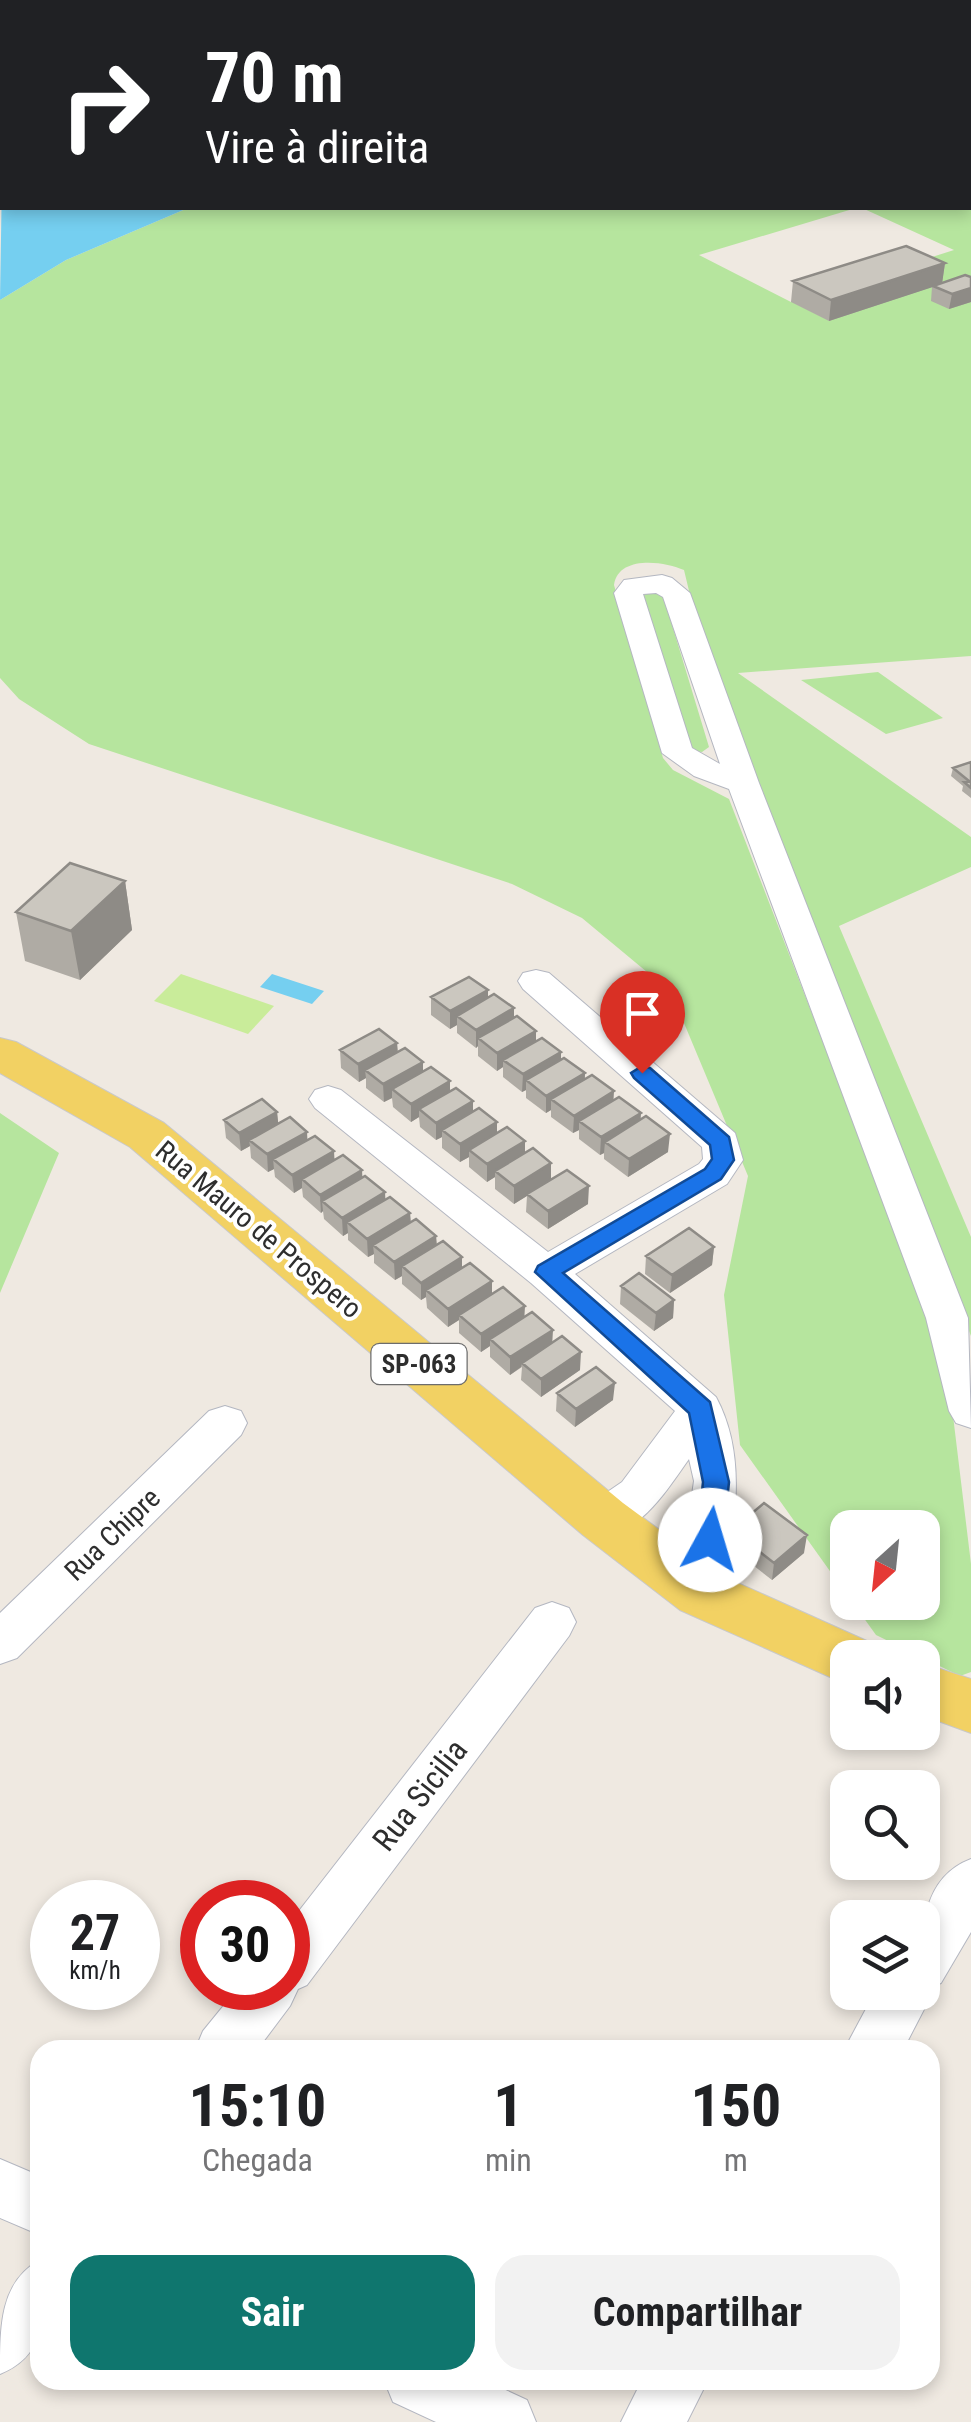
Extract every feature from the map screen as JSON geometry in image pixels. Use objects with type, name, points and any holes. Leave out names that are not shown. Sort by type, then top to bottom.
[{"type":"main road","name":"Rua Mauro de Prospero","points":[[0,1053],[147,1134],[603,1519],[701,1593],[830,1652]]},
{"type":"main road","points":[[940,1695],[971,1706]]},
{"type":"street","points":[[743,783],[705,769],[678,753],[629,597],[634,586],[662,584],[676,593],[743,783],[946,1318],[971,1411]]},
{"type":"street","points":[[536,981],[721,1142],[723,1160],[713,1174],[546,1272]]},
{"type":"street","points":[[328,1099],[546,1272],[701,1408],[716,1482],[701,1593]]},
{"type":"street","points":[[603,1519],[638,1495],[701,1408]]},
{"type":"street","name":"Rua Chipre","points":[[0,1644],[224,1424]]},
{"type":"street","name":"Rua Sicilia","points":[[310,1938],[552,1622]]},
{"type":"street","points":[[940,1935],[971,1883]]},
{"type":"street","points":[[232,2040],[255,2010]]},
{"type":"street","points":[[878,2040],[895,2010]]},
{"type":"street","points":[[0,2188],[30,2202]]},
{"type":"street","points":[[0,2344],[30,2304]]},
{"type":"street","points":[[436,2390],[505,2422]]},
{"type":"street","points":[[652,2422],[670,2390]]},
{"type":"green space","points":[[183,210],[849,210],[699,255],[791,302],[954,250],[866,210],[971,210],[971,656],[738,673],[971,837],[971,867],[839,926],[971,1237],[971,1336],[708,670],[684,570],[665,564],[633,565],[617,575],[614,585],[663,758],[673,770],[729,799],[924,1303],[950,1391],[971,1564],[971,1672],[960,1676],[940,1666],[940,1640],[886,1640],[876,1635],[865,1620],[940,1620],[940,1510],[830,1510],[830,1571],[740,1445],[724,1295],[748,1176],[671,992],[582,918],[512,884],[89,744],[19,699],[0,678],[0,300],[66,260]]},
{"type":"green space","points":[[656,591],[663,595],[709,747],[702,752],[693,751],[642,595]]},
{"type":"green space","points":[[878,672],[943,718],[886,734],[801,680]]},
{"type":"green space","points":[[181,974],[274,1006],[248,1034],[154,1001]]},
{"type":"green space","points":[[0,1113],[59,1153],[0,1293]]},
{"type":"water","points":[[1,210],[183,210],[66,260],[0,300]]},
{"type":"water","points":[[272,974],[324,991],[312,1004],[260,987]]},
{"type":"building","points":[[906,246],[945,263],[831,300],[793,281]]},
{"type":"building","points":[[965,275],[971,277],[971,288],[952,294],[933,286]]},
{"type":"building","points":[[971,762],[971,788],[964,782],[969,781],[953,768]]},
{"type":"building","points":[[70,863],[125,881],[71,931],[16,912]]},
{"type":"building","points":[[469,977],[488,990],[450,1011],[431,997]]},
{"type":"building","points":[[494,994],[514,1008],[476,1030],[457,1016]]},
{"type":"building","points":[[517,1016],[536,1031],[497,1053],[478,1038]]},
{"type":"building","points":[[379,1029],[397,1043],[358,1064],[340,1050]]},
{"type":"building","points":[[542,1038],[561,1052],[523,1074],[503,1060]]},
{"type":"building","points":[[405,1048],[423,1062],[383,1084],[365,1070]]},
{"type":"building","points":[[564,1058],[585,1073],[546,1096],[526,1080]]},
{"type":"building","points":[[431,1067],[450,1081],[411,1104],[392,1089]]},
{"type":"building","points":[[592,1075],[614,1091],[574,1116],[551,1099]]},
{"type":"building","points":[[456,1088],[473,1101],[436,1123],[419,1109]]},
{"type":"building","points":[[619,1097],[641,1113],[601,1137],[579,1121]]},
{"type":"building","points":[[262,1099],[277,1112],[239,1133],[224,1120]]},
{"type":"building","points":[[479,1108],[497,1122],[460,1144],[442,1130]]},
{"type":"building","points":[[646,1116],[670,1134],[629,1159],[605,1142]]},
{"type":"building","points":[[290,1117],[307,1132],[267,1154],[249,1140]]},
{"type":"building","points":[[507,1127],[525,1141],[487,1164],[469,1150]]},
{"type":"building","points":[[315,1136],[334,1151],[292,1175],[273,1159]]},
{"type":"building","points":[[533,1148],[551,1163],[514,1186],[495,1171]]},
{"type":"building","points":[[343,1155],[362,1170],[320,1195],[302,1179]]},
{"type":"building","points":[[567,1170],[589,1186],[548,1211],[527,1194]]},
{"type":"building","points":[[365,1176],[385,1192],[342,1218],[322,1201]]},
{"type":"building","points":[[390,1197],[410,1213],[367,1239],[347,1222]]},
{"type":"building","points":[[416,1219],[436,1236],[394,1262],[373,1245]]},
{"type":"building","points":[[689,1228],[714,1247],[672,1275],[646,1256]]},
{"type":"building","points":[[443,1241],[462,1257],[421,1283],[402,1266]]},
{"type":"building","points":[[470,1263],[492,1281],[448,1309],[426,1290]]},
{"type":"building","points":[[639,1273],[674,1300],[656,1313],[621,1286]]},
{"type":"building","points":[[503,1287],[525,1306],[481,1334],[459,1315]]},
{"type":"building","points":[[532,1312],[553,1330],[510,1357],[490,1339]]},
{"type":"building","points":[[562,1336],[581,1352],[541,1379],[522,1363]]},
{"type":"building","points":[[596,1367],[615,1383],[576,1409],[557,1393]]},
{"type":"building","points":[[764,1503],[807,1535],[774,1563],[732,1530]]},
{"type":"route","points":[[642,1073],[721,1142],[723,1160],[713,1174],[546,1272],[701,1408],[716,1482],[710,1540]]}]
